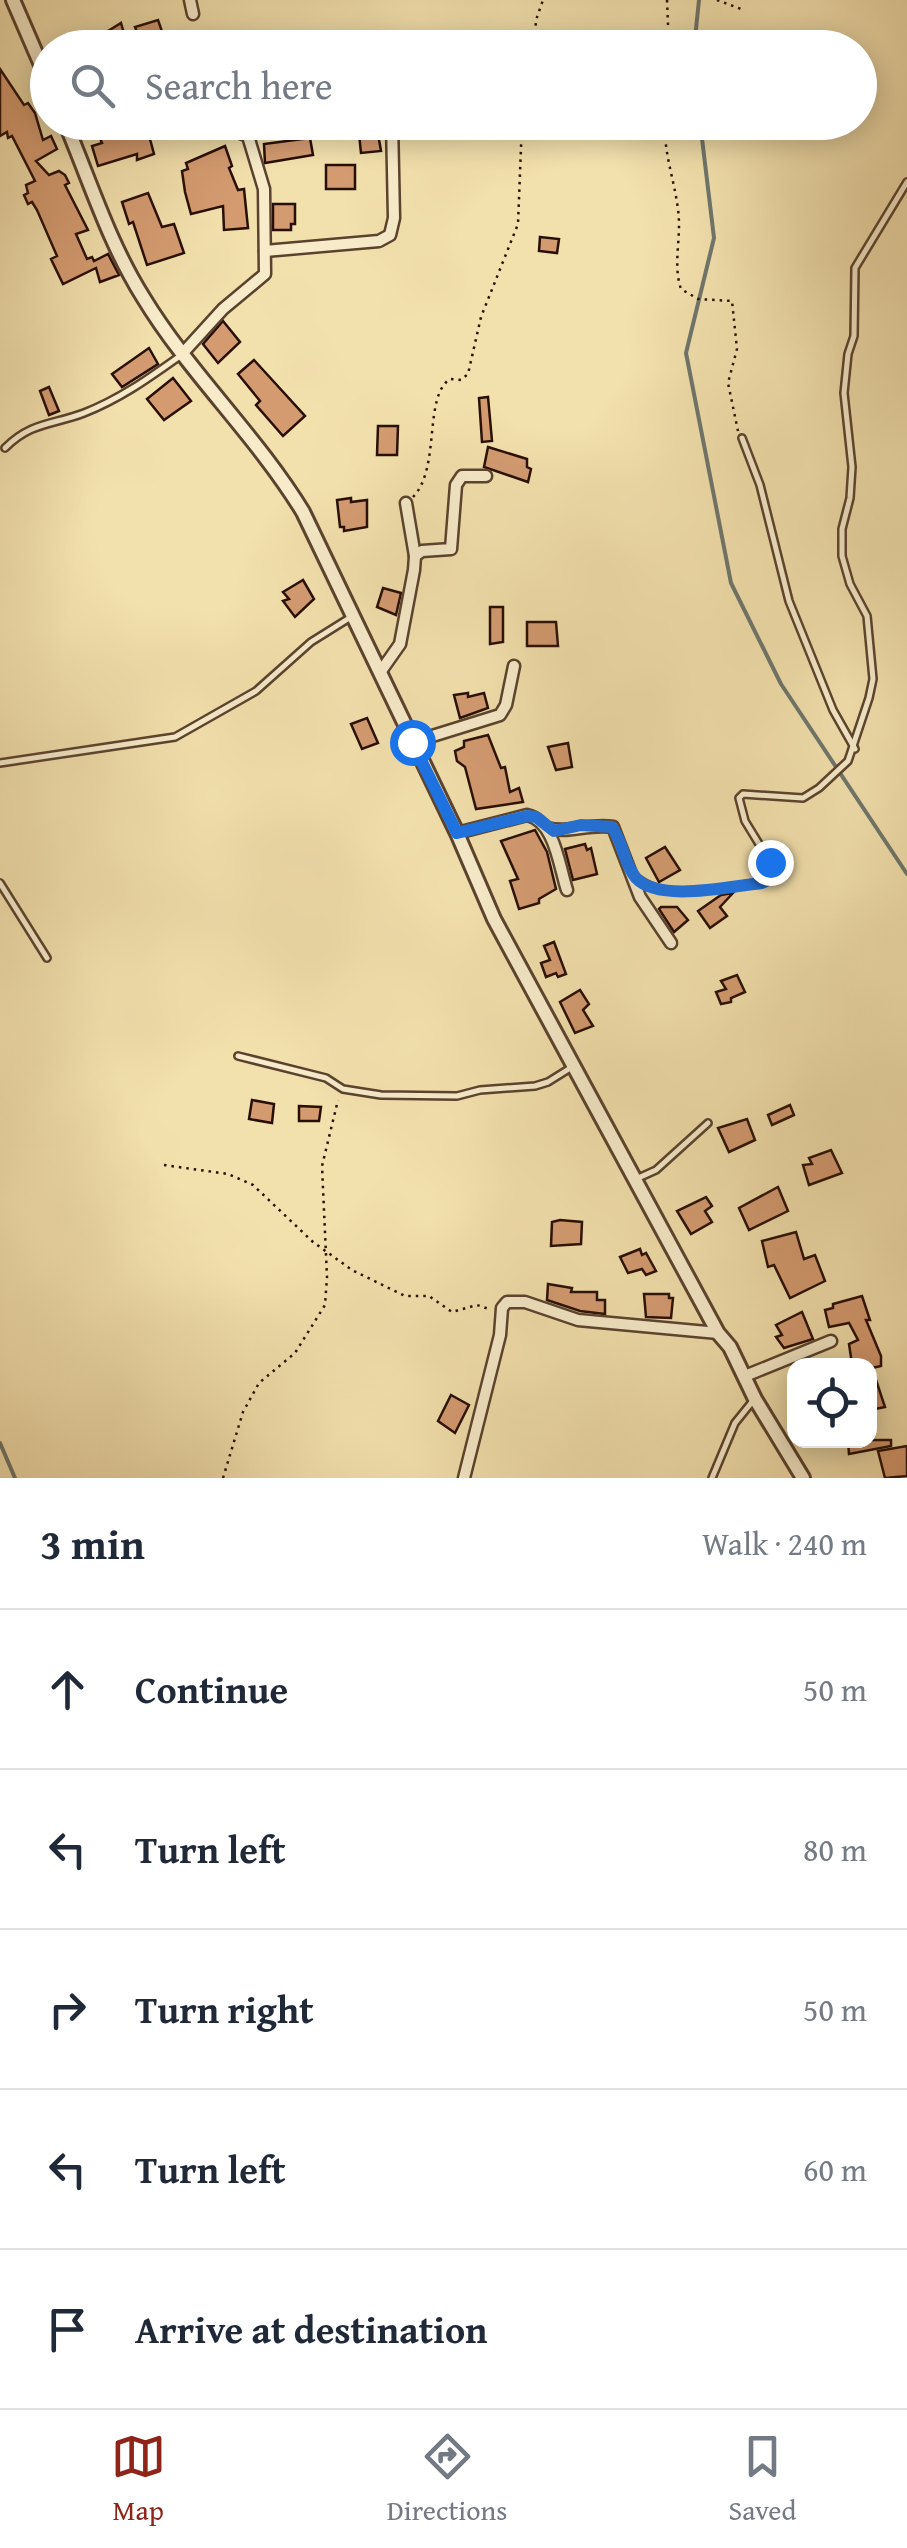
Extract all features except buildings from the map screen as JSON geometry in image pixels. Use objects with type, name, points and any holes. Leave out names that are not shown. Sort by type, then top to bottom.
[{"type":"street","points":[[13,0],[30,39]]},
{"type":"street","points":[[190,0],[194,14]]},
{"type":"street","points":[[72,140],[120,254],[143,298],[182,354],[278,471],[303,512],[381,671],[494,919],[718,1334],[730,1346],[755,1399],[803,1478]]},
{"type":"street","points":[[182,354],[223,309],[266,274],[264,188],[249,140]]},
{"type":"street","points":[[266,251],[378,241],[390,235],[394,218],[392,140]]},
{"type":"street","points":[[415,556],[422,550],[451,549],[456,484],[462,476],[486,476]]},
{"type":"street","points":[[381,671],[400,644],[415,556],[406,503]]},
{"type":"street","points":[[412,742],[500,715],[514,666]]},
{"type":"street","points":[[457,833],[527,816],[562,831],[581,825],[612,827],[640,897],[671,944]]},
{"type":"street","points":[[548,828],[567,890]]},
{"type":"street","points":[[464,1478],[500,1335],[502,1308],[507,1302],[524,1302],[578,1320],[718,1334]]},
{"type":"street","points":[[745,1376],[831,1341]]},
{"type":"lane","points":[[634,876],[646,885],[671,891],[770,879],[772,868],[745,821],[739,798],[743,794],[803,798],[836,774],[855,749],[873,679],[867,616],[850,584],[842,556],[852,466],[844,393],[854,336],[856,268],[907,182]]},
{"type":"lane","points":[[5,448],[32,426],[84,412],[135,389],[182,354]]},
{"type":"lane","points":[[740,435],[760,484],[789,601],[833,710],[855,749]]},
{"type":"lane","points":[[0,763],[176,737],[256,691],[311,642],[353,615]]},
{"type":"lane","points":[[0,883],[48,958]]},
{"type":"lane","points":[[238,1056],[326,1078],[343,1089],[381,1096],[457,1096],[534,1086],[572,1066]]},
{"type":"lane","points":[[634,1180],[656,1170],[708,1123]]},
{"type":"lane","points":[[712,1478],[736,1422],[755,1399]]},
{"type":"path","points":[[535,30],[543,0]]},
{"type":"path","points":[[667,0],[668,30]]},
{"type":"path","points":[[717,0],[742,9]]},
{"type":"path","points":[[406,503],[422,487],[428,471],[439,390],[450,380],[460,380],[468,374],[481,317],[516,235],[521,140]]},
{"type":"path","points":[[665,140],[679,211],[681,289],[698,299],[732,300],[737,349],[728,383],[740,435]]},
{"type":"path","points":[[223,1478],[242,1412],[259,1382],[295,1353],[325,1305],[322,1166],[343,1089]]},
{"type":"path","points":[[164,1165],[228,1174],[254,1185],[326,1253],[405,1296],[429,1296],[452,1312],[478,1305],[494,1308],[507,1302]]},
{"type":"waterway","points":[[696,30],[699,0]]},
{"type":"waterway","points":[[702,140],[714,238],[686,353],[731,583],[781,684],[907,874]]},
{"type":"waterway","points":[[0,1443],[15,1478]]},
{"type":"route","points":[[412,742],[457,833],[527,816],[536,817],[554,831],[581,825],[612,827],[634,876],[646,885],[671,891],[762,883],[772,874],[770,862]]}]
